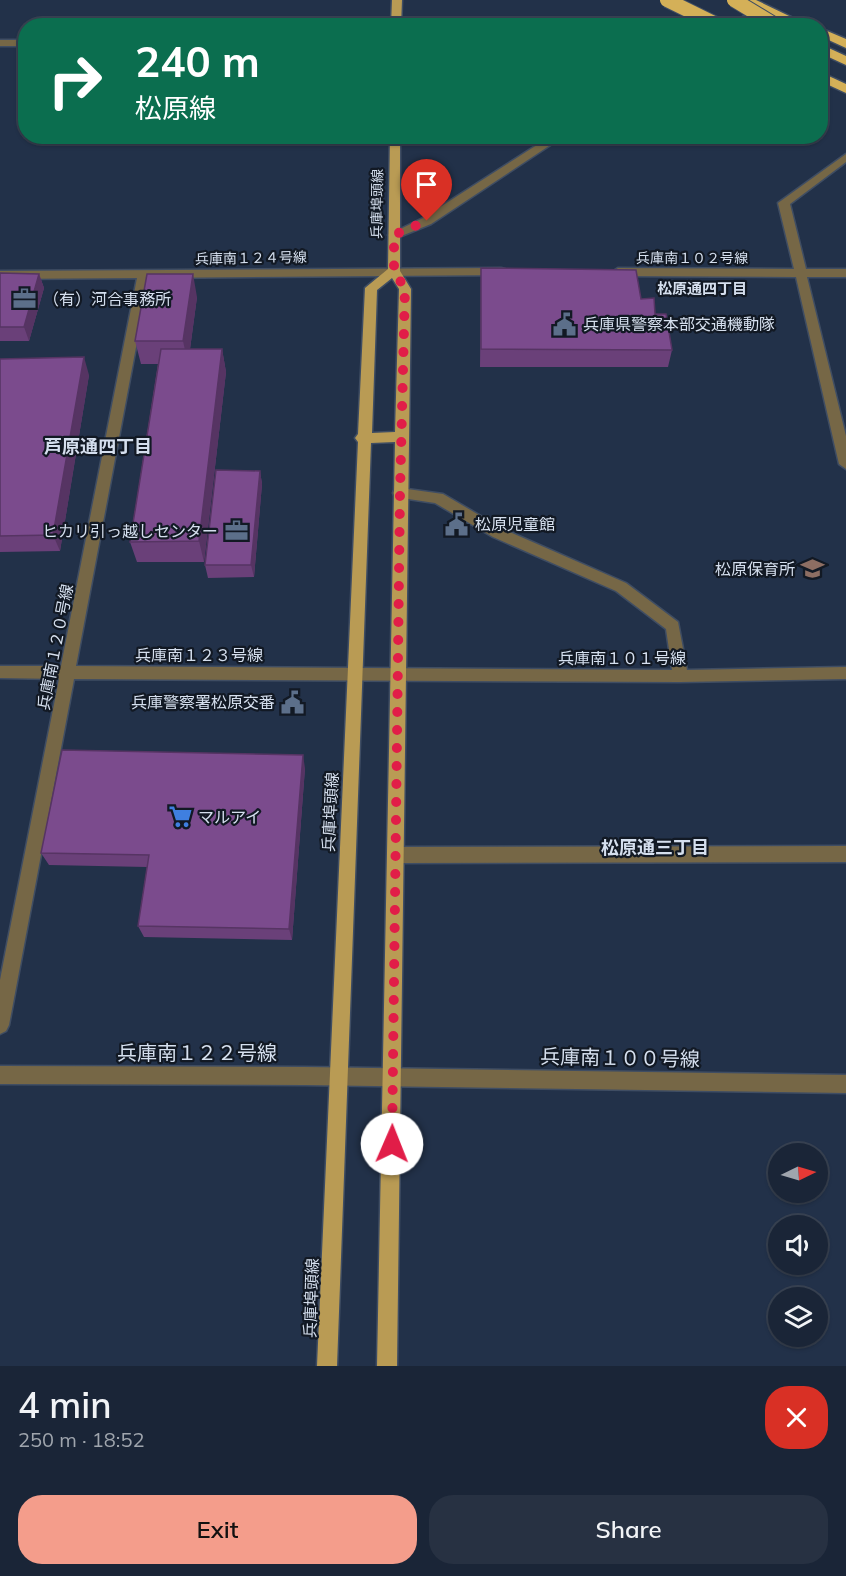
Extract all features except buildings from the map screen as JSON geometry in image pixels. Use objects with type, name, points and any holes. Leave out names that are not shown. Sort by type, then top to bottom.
[{"type":"highway","points":[[669,0],[704,18]]},
{"type":"highway","points":[[734,0],[764,18]]},
{"type":"highway","points":[[746,0],[762,4],[793,18]]},
{"type":"highway","points":[[762,4],[789,18]]},
{"type":"highway","points":[[828,36],[846,44]]},
{"type":"highway","points":[[828,52],[846,61]]},
{"type":"highway","points":[[828,79],[846,88]]},
{"type":"main road","points":[[396,18],[397,0]]},
{"type":"main road","name":"兵庫埠頭線","points":[[387,1366],[394,1078],[400,493],[405,288],[394,272],[395,144]]},
{"type":"main road","name":"兵庫埠頭線","points":[[327,1366],[336,1077],[370,288],[394,272]]},
{"type":"main road","points":[[362,438],[402,437]]},
{"type":"street","points":[[744,18],[762,4]]},
{"type":"street","points":[[0,43],[18,43]]},
{"type":"street","points":[[394,235],[427,221],[547,144]]},
{"type":"street","points":[[846,158],[784,203],[846,464]]},
{"type":"street","points":[[394,272],[509,272]]},
{"type":"street","name":"兵庫南１２４号線","points":[[0,274],[394,272]]},
{"type":"street","name":"兵庫南１０２号線","points":[[603,272],[846,273]]},
{"type":"street","name":"兵庫南１２０号線","points":[[0,1025],[144,275]]},
{"type":"street","points":[[400,493],[438,498],[498,533],[621,586],[672,626],[680,676]]},
{"type":"street","name":"兵庫南１２３号線","points":[[0,672],[399,675]]},
{"type":"street","name":"兵庫南１０１号線","points":[[399,675],[680,676],[846,673]]},
{"type":"street","points":[[397,855],[846,854]]},
{"type":"street","name":"兵庫南１２２号線","points":[[0,1075],[394,1078]]},
{"type":"street","name":"兵庫南１００号線","points":[[394,1078],[846,1084]]},
{"type":"place","name":"（有）河合事務所","points":[[25,299]]},
{"type":"place","name":"兵庫県警察本部交通機動隊","points":[[565,324]]},
{"type":"place","name":"松原児童館","points":[[457,524]]},
{"type":"place","name":"ヒカリ引っ越しセンター","points":[[236,531]]},
{"type":"place","name":"松原保育所","points":[[813,569]]},
{"type":"place","name":"兵庫警察署松原交番","points":[[293,702]]},
{"type":"place","name":"マルアイ","points":[[180,817]]},
{"type":"district","name":"松原通四丁目","points":[[702,289]]},
{"type":"district","name":"芦原通四丁目","points":[[98,447]]},
{"type":"district","name":"松原通三丁目","points":[[655,848]]},
{"type":"route","points":[[392,1144],[400,493],[405,288],[394,272],[394,235],[427,221]]}]
